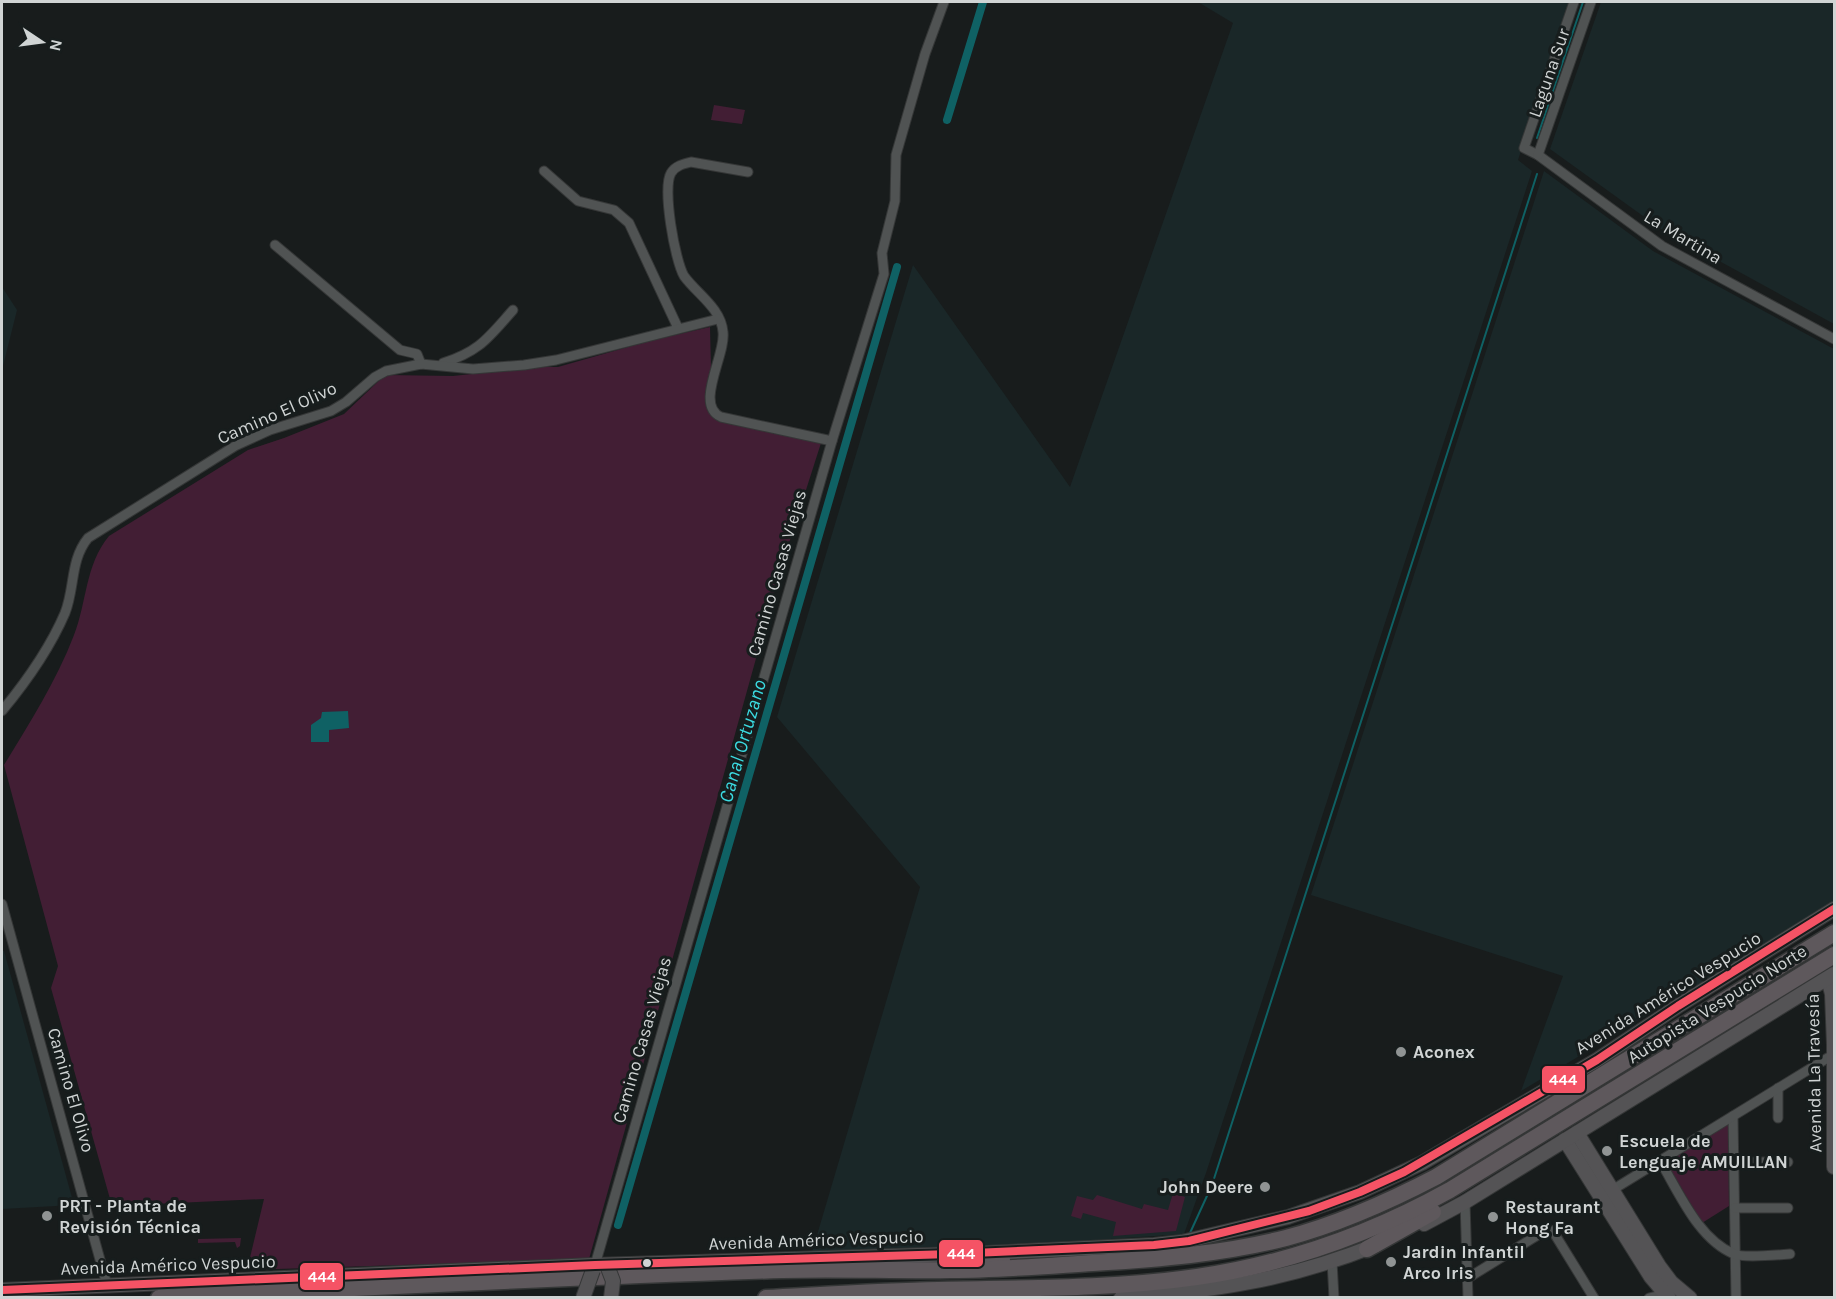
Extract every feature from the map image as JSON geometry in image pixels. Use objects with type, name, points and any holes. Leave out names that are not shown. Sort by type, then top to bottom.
[{"type":"highway","name":"Autopista Vespucio Norte","points":[[159,1298],[783,1270],[952,1270],[1056,1266],[1179,1257],[1242,1248],[1307,1232],[1371,1209],[1413,1189],[1458,1165],[1834,933]]},
{"type":"highway","name":"Autopista Vespucio Norte","points":[[766,1298],[1079,1286],[1173,1280],[1221,1273],[1317,1249],[1387,1222],[1436,1198],[1834,955]]},
{"type":"highway","points":[[1367,1249],[1463,1194],[1489,1174],[1508,1155]]},
{"type":"highway","points":[[951,1254],[1056,1266]]},
{"type":"highway","points":[[951,1298],[991,1289]]},
{"type":"main road","name":"Avenida Américo Vespucio","points":[[2,1290],[599,1265],[951,1254],[1182,1242],[1288,1217],[1346,1198],[1386,1181],[1444,1150],[1604,1055],[1834,909]]},
{"type":"main road","points":[[1121,1298],[1188,1295],[1264,1281],[1367,1249],[1420,1226],[1465,1202],[1831,977]]},
{"type":"main road","name":"Avenida La Travesía","points":[[1831,977],[1834,1167]]},
{"type":"main road","points":[[1571,1136],[1606,1194],[1651,1277],[1667,1296]]},
{"type":"main road","points":[[1606,1194],[1671,1282],[1690,1298]]},
{"type":"main road","points":[[586,1295],[599,1265]]},
{"type":"main road","points":[[599,1265],[613,1284],[610,1298]]},
{"type":"street","name":"Camino Casas Viejas","points":[[599,1265],[832,441],[884,274],[882,253],[895,201],[896,154],[925,54],[944,2]]},
{"type":"street","name":"Laguna Sur","points":[[1524,148],[1581,5]]},
{"type":"street","name":"Laguna Sur","points":[[1538,155],[1581,5]]},
{"type":"street","name":"La Martina","points":[[1524,148],[1538,155],[1662,246],[1834,339]]},
{"type":"street","points":[[748,172],[691,162],[681,164],[671,172],[668,186],[673,239],[678,263],[684,276],[705,299],[718,319],[723,332],[720,357],[710,393],[710,405],[712,411],[721,417],[832,441]]},
{"type":"street","points":[[544,171],[578,201],[614,210],[629,223],[678,328]]},
{"type":"street","points":[[275,245],[400,350],[417,354],[421,364]]},
{"type":"street","points":[[438,365],[482,345],[513,310]]},
{"type":"street","name":"Camino El Olivo","points":[[2,711],[33,669],[58,628],[66,611],[77,557],[84,543],[93,534],[235,446],[270,430],[331,411],[386,371],[421,364],[473,369],[556,360],[718,319]]},
{"type":"street","name":"Camino El Olivo","points":[[2,904],[108,1285]]},
{"type":"street","points":[[1606,1194],[1834,1054]]},
{"type":"street","points":[[1778,1088],[1778,1118]]},
{"type":"street","points":[[1733,1116],[1736,1298]]},
{"type":"street","points":[[1660,1161],[1699,1227],[1711,1238],[1735,1255],[1790,1254]]},
{"type":"street","points":[[1734,1162],[1788,1162]]},
{"type":"street","points":[[1465,1202],[1468,1298]]},
{"type":"street","points":[[1735,1208],[1788,1208]]},
{"type":"street","points":[[1468,1278],[1546,1230],[1550,1230],[1594,1298]]},
{"type":"street","points":[[1332,1261],[1334,1298]]},
{"type":"street","points":[[1649,1298],[1667,1296]]},
{"type":"shaded area","points":[[1198,2],[1569,2],[1518,160],[1532,171],[1206,1173],[1184,1234],[1007,1246],[812,1252],[920,887],[777,717],[913,265],[1070,487],[1233,23]]},
{"type":"shaded area","points":[[1601,2],[1834,2],[1834,324],[1661,229],[1550,149]]},
{"type":"shaded area","points":[[714,105],[745,110],[742,124],[711,120]]},
{"type":"shaded area","points":[[1544,171],[1653,251],[1834,349],[1834,903],[1521,1091],[1563,976],[1311,895]]},
{"type":"shaded area","points":[[2,287],[17,310],[2,370]]},
{"type":"shaded area","points":[[710,327],[711,369],[707,401],[714,418],[821,443],[782,565],[589,1259],[247,1270],[264,1199],[112,1206],[51,988],[58,966],[4,765],[42,702],[67,652],[78,622],[91,571],[101,547],[109,536],[248,450],[344,414],[385,375],[453,376],[536,367],[558,367],[649,341]]},
{"type":"shaded area","points":[[2,951],[4,951],[74,1205],[2,1209]]},
{"type":"shaded area","points":[[1728,1123],[1729,1206],[1702,1223],[1666,1162]]},
{"type":"shaded area","points":[[1173,1193],[1185,1197],[1176,1231],[1113,1236],[1116,1222],[1083,1213],[1081,1219],[1071,1216],[1077,1196],[1093,1200],[1097,1195],[1142,1209],[1144,1204],[1168,1210]]},
{"type":"shaded area","points":[[241,1238],[240,1246],[237,1248],[235,1242],[198,1243],[198,1239]]},
{"type":"water","points":[[348,711],[349,728],[329,730],[329,742],[311,742],[311,725],[321,718],[322,712]]},
{"type":"waterway","name":"Canal Ortuzano","points":[[947,120],[983,2]]},
{"type":"waterway","points":[[1537,138],[1583,2]]},
{"type":"waterway","points":[[1190,1233],[1212,1185],[1537,174]]},
{"type":"waterway","name":"Canal Ortuzano","points":[[618,1225],[897,267]]},
{"type":"transit line","name":"444","points":[[2,1290],[595,1265],[951,1254],[1154,1245],[1189,1241],[1309,1211],[1404,1172],[1597,1060],[1678,1006],[1834,909]]},
{"type":"place","name":"Aconex","points":[[1401,1052]]},
{"type":"place","name":"Escuela de Lenguaje AMUILLAN","points":[[1607,1151]]},
{"type":"place","name":"John Deere","points":[[1265,1187]]},
{"type":"place","name":"PRT - Planta de Revisión Técnica","points":[[47,1216]]},
{"type":"place","name":"Restaurant Hong Fa","points":[[1493,1217]]},
{"type":"place","name":"Jardin Infantil Arco Iris","points":[[1391,1262]]}]
